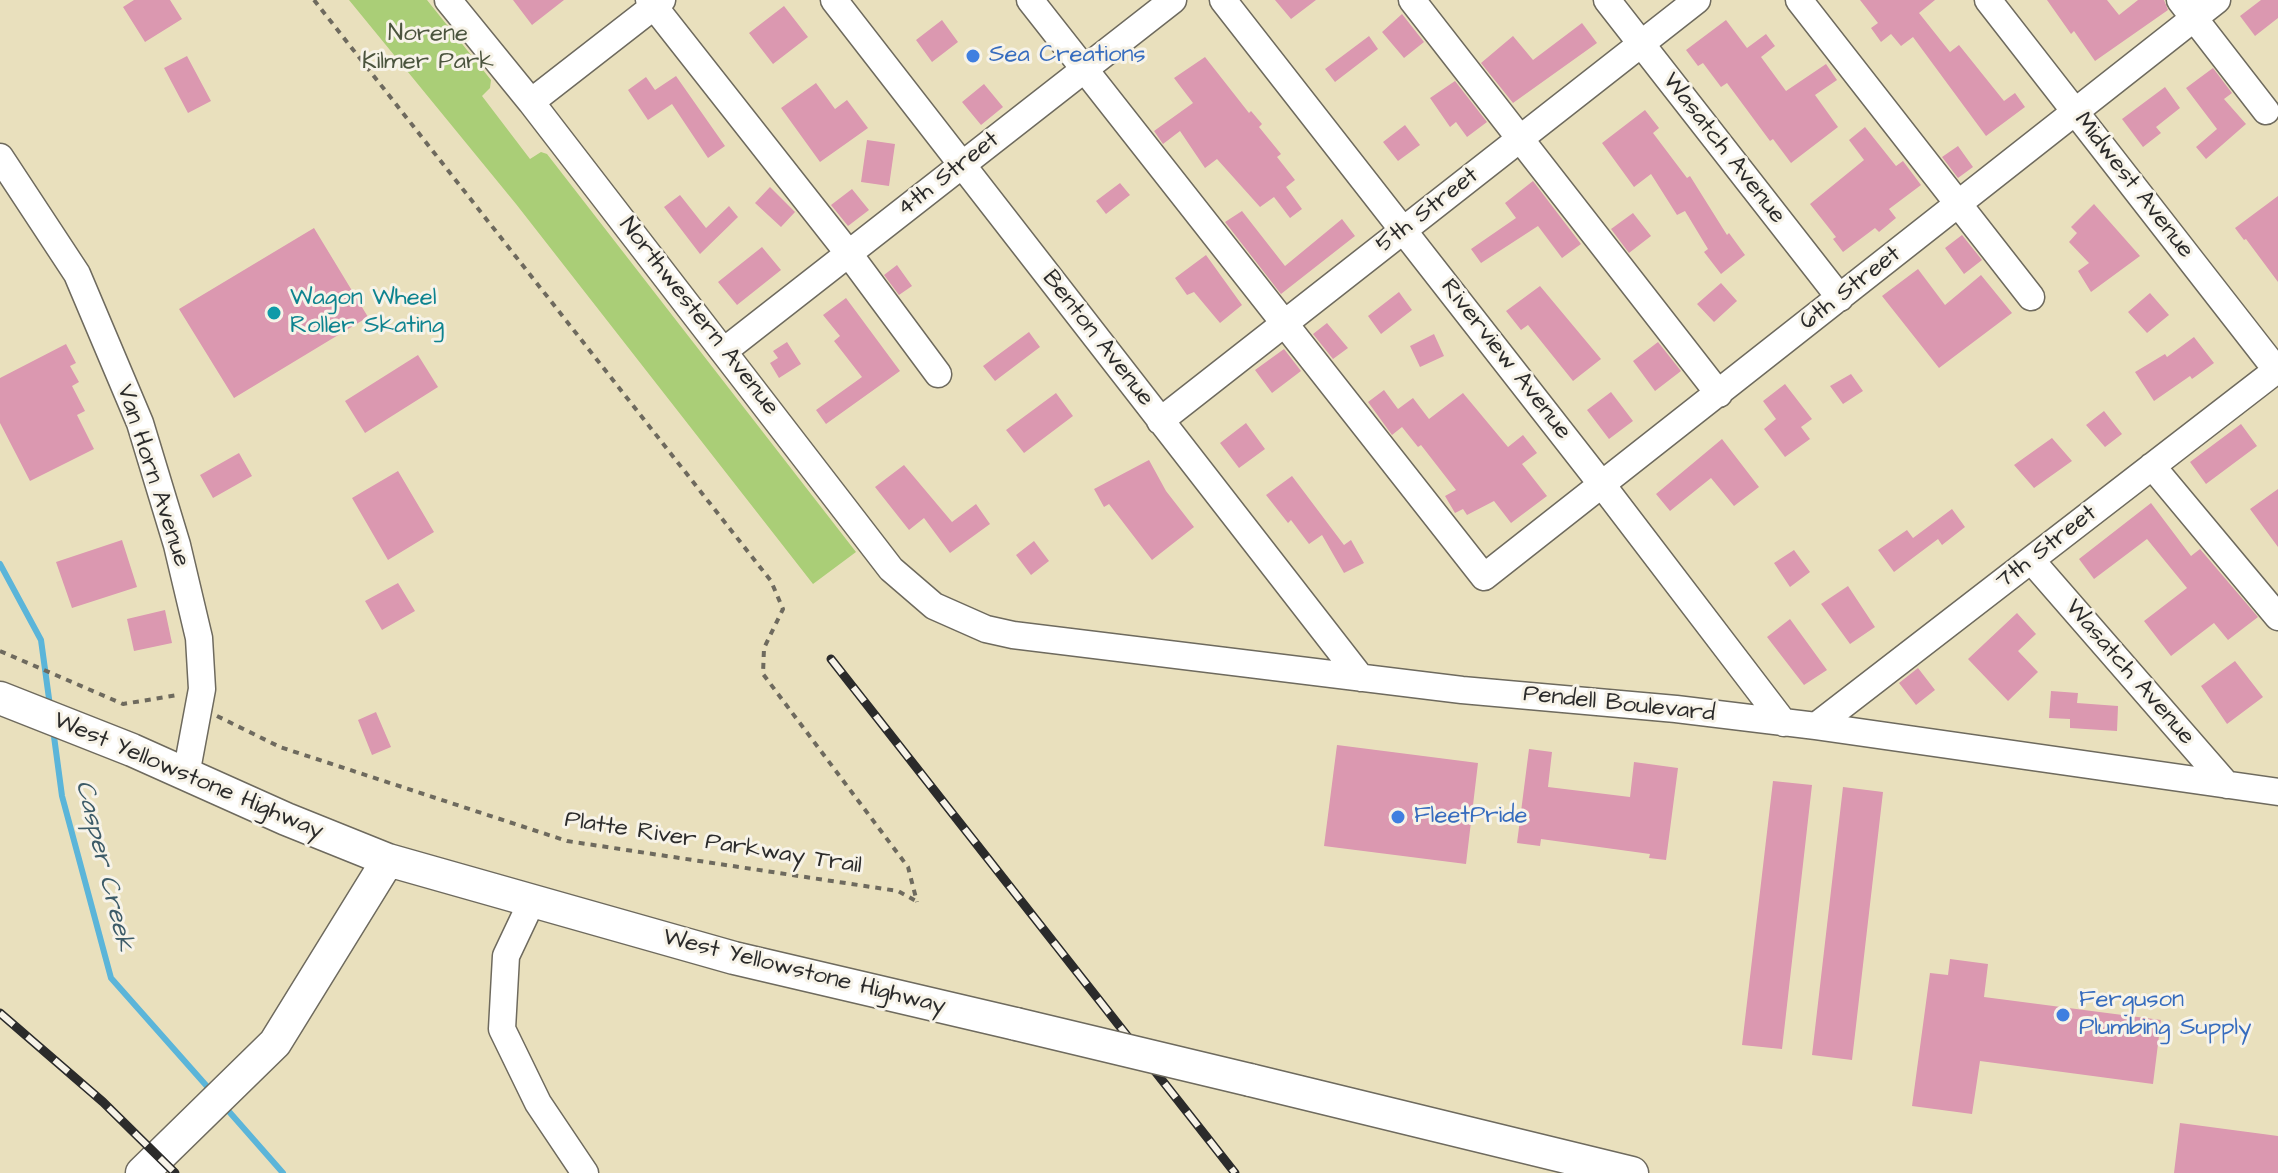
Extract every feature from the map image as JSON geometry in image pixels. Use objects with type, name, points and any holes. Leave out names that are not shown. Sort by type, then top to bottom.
[{"type":"main road","name":"West Yellowstone Highway","points":[[0,698],[132,750],[286,819],[388,860],[734,958],[1632,1173]]},
{"type":"main road","points":[[142,1173],[275,1043],[388,860]]},
{"type":"street","name":"Northwestern Avenue","points":[[448,0],[531,102],[891,569],[934,606],[960,619]]},
{"type":"street","name":"Benton Avenue","points":[[834,0],[1361,678]]},
{"type":"street","points":[[1030,0],[1285,323]]},
{"type":"street","name":"4th Street","points":[[724,351],[1173,0]]},
{"type":"street","name":"Riverview Avenue","points":[[1223,0],[1784,723]]},
{"type":"street","points":[[1412,0],[1719,394]]},
{"type":"street","name":"Wasatch Avenue","points":[[1607,0],[1840,298]]},
{"type":"street","name":"5th Street","points":[[1160,421],[1697,0]]},
{"type":"street","points":[[1799,0],[2031,297]]},
{"type":"street","name":"Midwest Avenue","points":[[1988,0],[2277,370]]},
{"type":"street","name":"6th Street","points":[[1285,323],[1484,577],[2075,112],[2187,9],[2217,0]]},
{"type":"street","points":[[531,102],[655,2],[938,374]]},
{"type":"street","points":[[2187,9],[2266,111]]},
{"type":"street","name":"Van Horn Avenue","points":[[0,157],[77,274],[140,423],[177,545],[199,638],[202,689],[186,775]]},
{"type":"street","name":"7th Street","points":[[1816,726],[2277,370]]},
{"type":"street","points":[[2152,466],[2278,617]]},
{"type":"street","name":"Wasatch Avenue","points":[[2031,560],[2227,785]]},
{"type":"street","name":"Pendell Boulevard","points":[[960,619],[986,629],[1026,637],[1462,690],[1676,709],[2227,785],[2271,785]]},
{"type":"street","points":[[532,901],[506,956],[502,1029],[538,1103],[585,1173]]},
{"type":"path","name":"Platte River Parkway Trail","points":[[0,651],[123,704],[181,695],[280,747],[567,841],[898,891],[917,902],[908,867],[763,674],[764,648],[783,609],[771,581],[314,0]]},
{"type":"green space","name":"Norene Kilmer Park","points":[[349,0],[427,0],[491,80],[490,88],[482,96],[530,159],[541,152],[547,154],[856,552],[813,584],[516,204]]},
{"type":"building","points":[[134,0],[170,0],[182,19],[145,42],[123,7]]},
{"type":"building","points":[[513,0],[564,0],[532,25]]},
{"type":"building","points":[[1275,0],[1316,0],[1291,19]]},
{"type":"building","points":[[1860,0],[1935,0],[1919,13],[1950,52],[1959,45],[2004,101],[2015,93],[2025,107],[1986,136],[1913,37],[1901,46],[1891,34],[1881,42],[1871,28],[1878,23]]},
{"type":"building","points":[[2047,0],[2107,0],[2119,15],[2138,0],[2164,0],[2168,10],[2095,61]]},
{"type":"building","points":[[2261,0],[2278,0],[2278,18],[2255,36],[2240,16]]},
{"type":"building","points":[[784,6],[808,37],[773,64],[749,33]]},
{"type":"building","points":[[1402,14],[1424,42],[1404,58],[1382,32]]},
{"type":"building","points":[[942,20],[958,42],[932,62],[916,40]]},
{"type":"building","points":[[1726,20],[1747,48],[1766,34],[1775,46],[1761,57],[1786,91],[1826,64],[1837,80],[1815,95],[1838,127],[1791,163],[1773,139],[1770,141],[1727,83],[1721,87],[1703,63],[1698,66],[1686,50]]},
{"type":"building","points":[[1582,23],[1597,43],[1513,103],[1481,63],[1513,36],[1533,60]]},
{"type":"building","points":[[1369,36],[1378,49],[1335,82],[1325,69]]},
{"type":"building","points":[[187,56],[211,101],[188,113],[164,68]]},
{"type":"building","points":[[1205,57],[1249,113],[1251,111],[1262,124],[1259,127],[1281,154],[1277,157],[1295,180],[1286,187],[1302,209],[1290,218],[1274,197],[1260,207],[1217,159],[1205,168],[1180,131],[1163,144],[1154,131],[1193,103],[1174,78]]},
{"type":"building","points":[[2213,68],[2232,93],[2224,99],[2246,124],[2206,159],[2196,147],[2217,129],[2186,88]]},
{"type":"building","points":[[676,76],[725,146],[708,158],[672,104],[648,120],[628,90],[646,77],[655,90]]},
{"type":"building","points":[[1455,81],[1487,122],[1467,137],[1456,122],[1450,127],[1430,98]]},
{"type":"building","points":[[816,83],[835,109],[847,100],[868,128],[820,162],[781,108]]},
{"type":"building","points":[[984,84],[1003,107],[981,125],[962,102]]},
{"type":"building","points":[[2165,87],[2180,108],[2156,127],[2161,133],[2143,147],[2122,119]]},
{"type":"building","points":[[1645,110],[1659,128],[1653,133],[1687,178],[1690,176],[1727,235],[1729,233],[1745,255],[1721,274],[1704,252],[1708,249],[1685,211],[1677,215],[1651,174],[1634,187],[1602,143]]},
{"type":"building","points":[[1405,125],[1420,145],[1398,161],[1383,142]]},
{"type":"building","points":[[1865,127],[1896,166],[1903,161],[1921,185],[1889,209],[1896,218],[1879,232],[1875,228],[1843,252],[1833,239],[1836,237],[1810,204],[1864,160],[1849,140]]},
{"type":"building","points":[[867,140],[895,144],[889,186],[861,182]]},
{"type":"building","points":[[1958,146],[1973,167],[1958,178],[1942,157]]},
{"type":"building","points":[[1533,181],[1581,244],[1562,258],[1538,226],[1481,263],[1471,249],[1516,218],[1505,203]]},
{"type":"building","points":[[1120,183],[1130,195],[1106,214],[1096,201]]},
{"type":"building","points":[[770,187],[795,212],[781,227],[755,203]]},
{"type":"building","points":[[852,189],[869,210],[848,226],[831,205]]},
{"type":"building","points":[[680,195],[706,228],[729,206],[738,217],[700,254],[664,207]]},
{"type":"building","points":[[2278,196],[2278,282],[2235,228]]},
{"type":"building","points":[[2094,204],[2140,256],[2091,292],[2078,271],[2089,263],[2069,242],[2077,233],[2071,227]]},
{"type":"building","points":[[1242,211],[1285,266],[1342,219],[1355,236],[1281,294],[1225,222]]},
{"type":"building","points":[[1633,213],[1651,236],[1629,253],[1611,229]]},
{"type":"building","name":"Wagon Wheel Roller Skating","points":[[314,228],[368,317],[234,398],[179,309]]},
{"type":"building","points":[[1962,235],[1982,260],[1964,274],[1945,248]]},
{"type":"building","points":[[762,247],[781,270],[737,305],[718,282]]},
{"type":"building","points":[[1206,255],[1242,305],[1220,323],[1194,292],[1187,295],[1175,278]]},
{"type":"building","points":[[897,265],[912,286],[899,295],[884,275]]},
{"type":"building","points":[[1918,269],[1945,305],[1981,275],[2012,313],[1939,368],[1882,296]]},
{"type":"building","points":[[1721,283],[1737,301],[1714,322],[1697,304]]},
{"type":"building","points":[[1540,286],[1601,359],[1573,381],[1528,325],[1521,330],[1506,311]]},
{"type":"building","points":[[1399,292],[1412,310],[1381,334],[1368,316]]},
{"type":"building","points":[[2150,293],[2169,315],[2147,333],[2128,312]]},
{"type":"building","points":[[846,298],[900,371],[826,424],[816,410],[862,377],[834,341],[840,336],[823,315]]},
{"type":"building","points":[[1327,323],[1348,348],[1333,359],[1313,334]]},
{"type":"building","points":[[1029,332],[1040,347],[995,381],[983,366]]},
{"type":"building","points":[[1434,334],[1444,356],[1420,367],[1410,346]]},
{"type":"building","points":[[2194,337],[2214,363],[2154,401],[2135,372],[2165,354],[2167,357]]},
{"type":"building","points":[[787,342],[801,364],[779,378],[770,363],[778,358],[773,351]]},
{"type":"building","points":[[1658,342],[1681,371],[1655,391],[1633,361]]},
{"type":"building","points":[[66,344],[76,363],[70,366],[79,382],[72,386],[85,411],[77,415],[94,449],[30,481],[0,423],[0,378]]},
{"type":"building","points":[[1284,349],[1301,371],[1272,393],[1255,370]]},
{"type":"building","points":[[418,355],[438,387],[365,433],[345,401]]},
{"type":"building","points":[[1851,374],[1863,391],[1843,404],[1830,386]]},
{"type":"building","points":[[1785,384],[1812,419],[1801,427],[1810,439],[1785,457],[1764,429],[1776,419],[1763,401]]},
{"type":"building","points":[[1384,390],[1398,409],[1413,398],[1429,419],[1463,393],[1508,447],[1523,435],[1537,453],[1522,464],[1547,496],[1511,523],[1494,501],[1467,515],[1463,509],[1455,513],[1445,496],[1456,490],[1421,445],[1418,447],[1402,427],[1392,435],[1368,402]]},
{"type":"building","points":[[1611,392],[1633,421],[1609,439],[1587,410]]},
{"type":"building","points":[[1056,393],[1073,416],[1024,453],[1006,430]]},
{"type":"building","points":[[2104,411],[2122,434],[2105,447],[2086,425]]},
{"type":"building","points":[[1246,423],[1265,449],[1239,468],[1220,443]]},
{"type":"building","points":[[2241,424],[2257,446],[2206,484],[2190,462]]},
{"type":"building","points":[[2052,438],[2072,461],[2034,488],[2014,465]]},
{"type":"building","points":[[1722,439],[1759,487],[1734,506],[1711,478],[1670,511],[1656,494]]},
{"type":"building","points":[[239,453],[252,476],[213,498],[200,475]]},
{"type":"building","points":[[1149,460],[1166,491],[1194,527],[1152,560],[1109,504],[1104,507],[1094,489]]},
{"type":"building","points":[[904,465],[952,522],[976,504],[990,524],[950,553],[924,518],[909,530],[875,487]]},
{"type":"building","points":[[398,471],[434,532],[388,560],[352,498]]},
{"type":"building","points":[[1292,476],[1344,545],[1351,540],[1364,563],[1344,573],[1322,535],[1309,544],[1291,520],[1288,523],[1266,495]]},
{"type":"building","points":[[2278,489],[2278,547],[2250,509]]},
{"type":"building","points":[[2151,503],[2191,556],[2200,549],[2258,617],[2228,640],[2214,623],[2171,656],[2144,621],[2187,588],[2147,539],[2094,579],[2079,559]]},
{"type":"building","points":[[1952,509],[1965,527],[1942,545],[1938,539],[1894,572],[1878,550],[1907,530],[1913,538]]},
{"type":"building","points":[[122,540],[137,587],[72,608],[56,562]]},
{"type":"building","points":[[1034,541],[1049,561],[1031,575],[1016,555]]},
{"type":"building","points":[[1794,550],[1810,572],[1790,587],[1774,563]]},
{"type":"building","points":[[398,583],[415,611],[382,630],[365,601]]},
{"type":"building","points":[[1848,586],[1875,627],[1850,644],[1821,604]]},
{"type":"building","points":[[165,610],[172,643],[134,651],[127,619]]},
{"type":"building","points":[[2017,613],[2036,634],[2018,651],[2038,672],[2008,701],[1968,659]]},
{"type":"building","points":[[1790,619],[1827,670],[1804,685],[1767,637]]},
{"type":"building","points":[[2235,661],[2263,697],[2227,724],[2201,686]]},
{"type":"building","points":[[1918,668],[1935,690],[1916,705],[1899,683]]},
{"type":"building","points":[[2051,691],[2078,693],[2077,703],[2118,706],[2117,731],[2070,728],[2070,719],[2049,718]]},
{"type":"building","points":[[376,712],[391,747],[372,755],[358,720]]},
{"type":"building","points":[[1337,745],[1478,763],[1466,864],[1324,846]]},
{"type":"building","points":[[1529,749],[1552,752],[1548,787],[1630,797],[1634,762],[1678,768],[1666,860],[1649,858],[1650,854],[1541,839],[1540,846],[1517,843]]},
{"type":"building","points":[[1773,781],[1812,785],[1782,1049],[1742,1045]]},
{"type":"building","points":[[1843,787],[1883,792],[1852,1060],[1812,1055]]},
{"type":"building","points":[[1950,959],[1988,964],[1984,997],[2161,1020],[2153,1084],[1980,1061],[1972,1114],[1912,1106],[1930,973],[1948,975]]},
{"type":"building","points":[[2180,1123],[2278,1136],[2278,1173],[2174,1173]]},
{"type":"waterway","name":"Casper Creek","points":[[0,564],[41,640],[50,706]]},
{"type":"waterway","name":"Casper Creek","points":[[53,729],[62,796],[111,978],[212,1092]]},
{"type":"waterway","name":"Casper Creek","points":[[225,1107],[283,1173]]},
{"type":"railway","points":[[831,659],[1235,1173]]},
{"type":"railway","points":[[0,1013],[103,1102],[175,1173]]},
{"type":"place","name":"Sea Creations","points":[[973,56]]},
{"type":"place","name":"Wagon Wheel Roller Skating","points":[[274,313]]},
{"type":"place","name":"FleetPride","points":[[1398,817]]},
{"type":"place","name":"Ferguson Plumbing Supply","points":[[2063,1015]]}]
